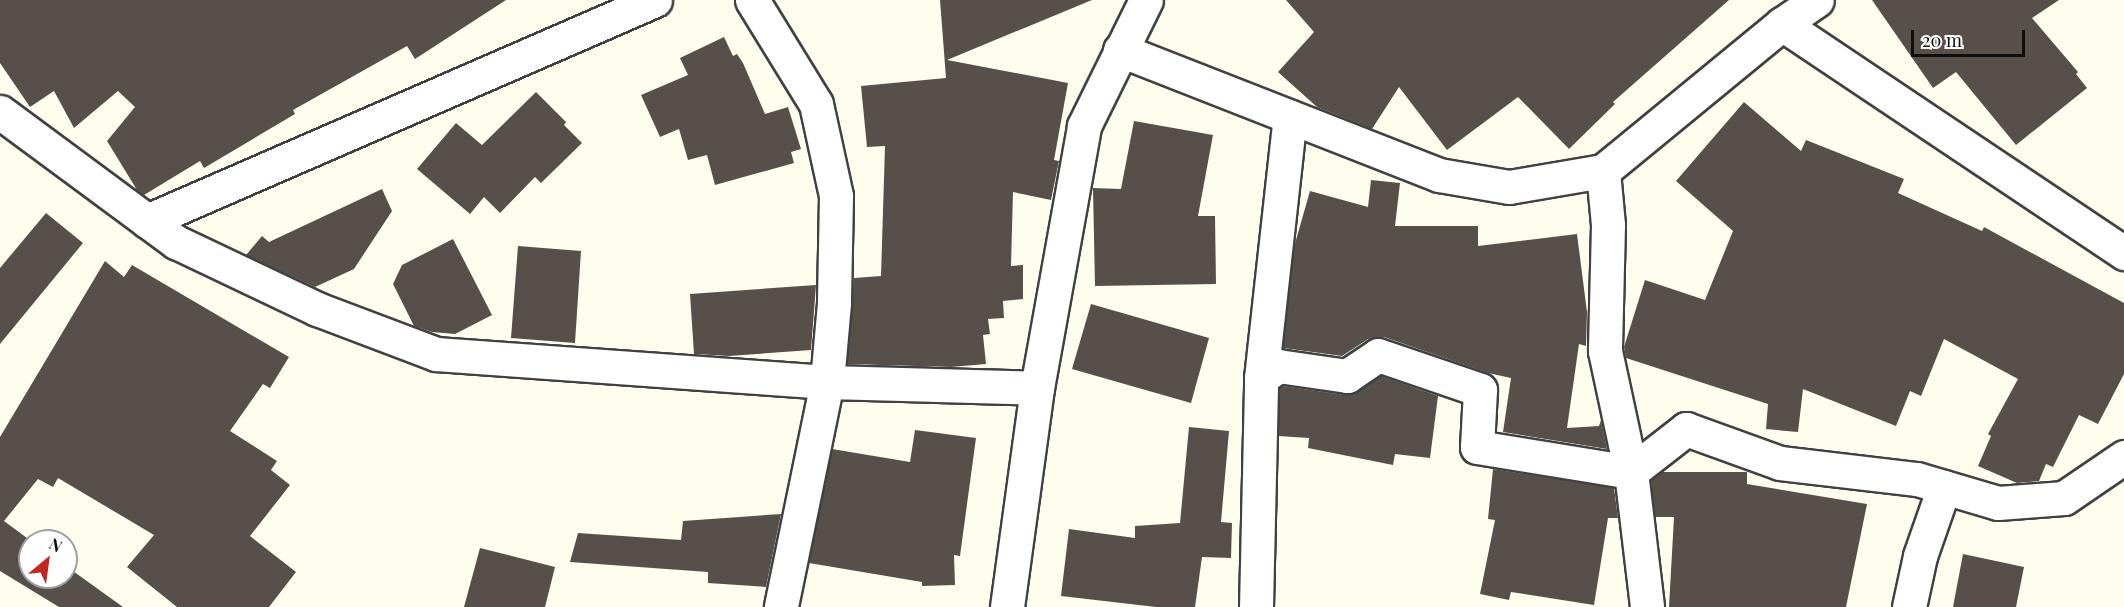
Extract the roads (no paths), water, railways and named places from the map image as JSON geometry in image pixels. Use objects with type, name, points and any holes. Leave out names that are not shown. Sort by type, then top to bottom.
[{"type":"street","points":[[147,221],[655,0]]},
{"type":"street","points":[[752,0],[816,104],[836,196],[834,303],[827,382],[781,607]]},
{"type":"street","points":[[1008,607],[1037,388],[1084,126],[1130,19],[1290,117],[1439,175],[1509,187],[1602,171],[1782,24],[1817,0]]},
{"type":"street","points":[[1782,24],[2124,253]]},
{"type":"street","points":[[0,112],[176,242],[317,309],[436,354],[827,382],[1037,388]]},
{"type":"street","points":[[1256,607],[1260,378],[1290,117]]},
{"type":"street","points":[[1602,171],[1608,225],[1605,351],[1631,472],[1647,607]]},
{"type":"street","points":[[1260,378],[1278,366],[1347,376],[1378,355],[1480,390],[1477,447],[1631,472],[1686,429],[1780,463],[1917,479],[1998,502],[2064,498],[2124,457]]},
{"type":"street","points":[[1909,607],[1920,556],[1944,487]]}]
